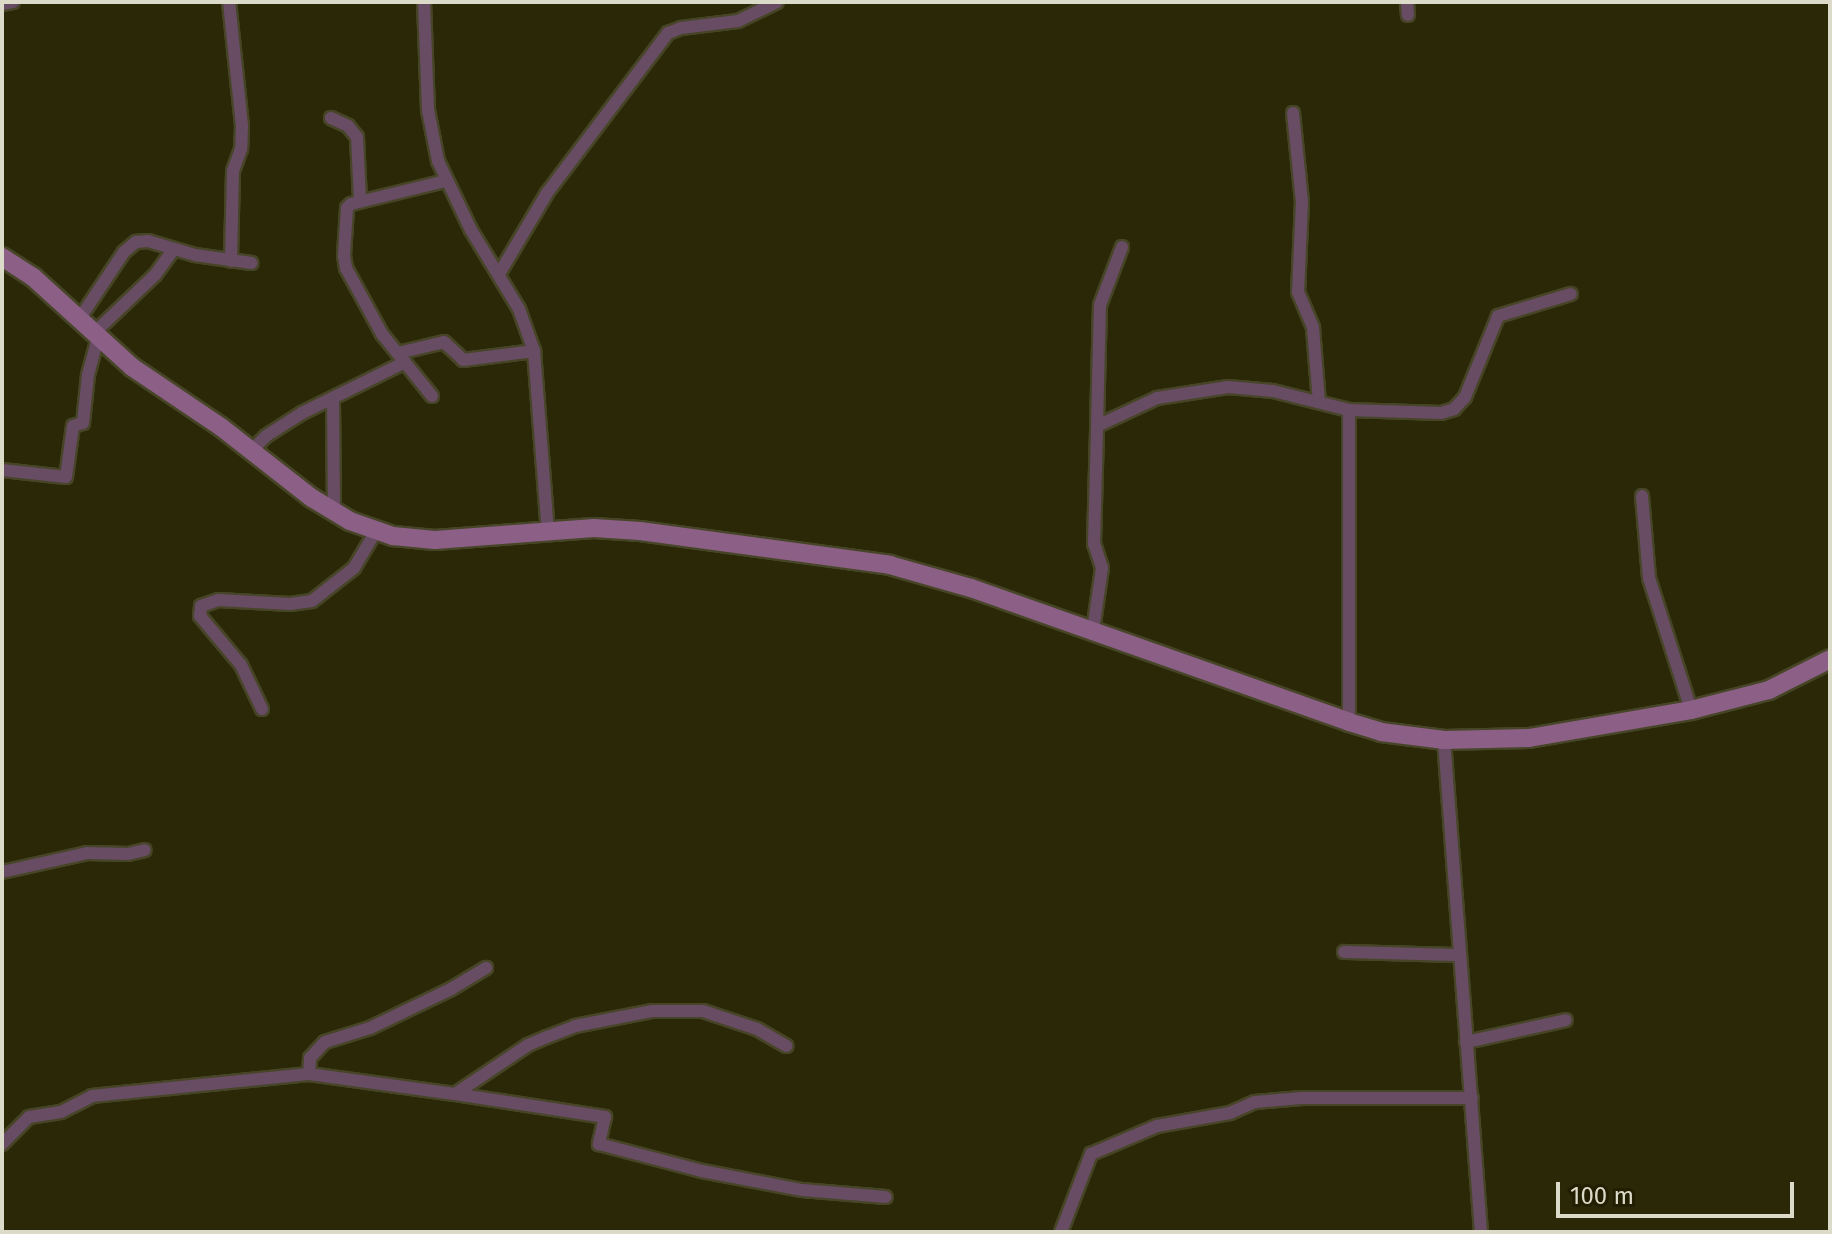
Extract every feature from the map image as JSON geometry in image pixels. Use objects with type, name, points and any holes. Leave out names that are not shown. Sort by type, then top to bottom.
[{"type":"main road","points":[[2,257],[33,277],[78,321],[154,384],[206,416],[334,513],[376,531],[427,540],[548,531],[640,531],[890,565],[936,576],[1349,722],[1381,732],[1444,740],[1529,738],[1691,710],[1769,690],[1830,659]]},
{"type":"street","points":[[2,4],[13,2]]},
{"type":"street","points":[[229,2],[242,126],[241,149],[233,171],[231,261]]},
{"type":"street","points":[[424,2],[428,110],[445,181],[519,309],[534,351],[548,531]]},
{"type":"street","points":[[499,274],[547,193],[665,36],[681,28],[738,21],[777,2]]},
{"type":"street","points":[[1293,113],[1302,201],[1298,292],[1313,328],[1319,402]]},
{"type":"street","points":[[331,118],[348,126],[357,137],[360,201]]},
{"type":"street","points":[[432,396],[376,325],[344,263],[347,208],[360,201],[445,181]]},
{"type":"street","points":[[78,321],[131,245],[148,241],[251,263]]},
{"type":"street","points":[[1093,630],[1102,568],[1094,544],[1100,305],[1122,247]]},
{"type":"street","points":[[2,470],[66,477],[73,426],[83,423],[96,336],[159,271],[174,249]]},
{"type":"street","points":[[1097,426],[1157,398],[1228,387],[1273,391],[1349,410],[1441,413],[1454,409],[1465,397],[1498,316],[1571,294]]},
{"type":"street","points":[[251,451],[285,423],[401,358],[444,342],[463,360],[534,351]]},
{"type":"street","points":[[333,398],[334,513]]},
{"type":"street","points":[[1349,410],[1349,722]]},
{"type":"street","points":[[1642,496],[1649,578],[1691,710]]},
{"type":"street","points":[[262,709],[241,665],[200,616],[201,606],[218,600],[290,604],[312,601],[354,568],[376,531]]},
{"type":"street","points":[[1444,740],[1481,1232]]},
{"type":"street","points":[[2,872],[67,856],[145,850]]},
{"type":"street","points":[[1344,952],[1458,955]]},
{"type":"street","points":[[309,1074],[310,1058],[325,1042],[370,1028],[451,989],[486,968]]},
{"type":"street","points":[[455,1094],[538,1041],[575,1026],[652,1011],[703,1011],[757,1029],[786,1046]]},
{"type":"street","points":[[1466,1042],[1566,1020]]},
{"type":"street","points":[[2,1144],[29,1117],[61,1112],[92,1096],[309,1074],[605,1117],[599,1144],[702,1171],[802,1190],[886,1197]]},
{"type":"street","points":[[1061,1232],[1091,1154],[1157,1126],[1230,1113],[1255,1102],[1302,1098],[1472,1098]]}]
